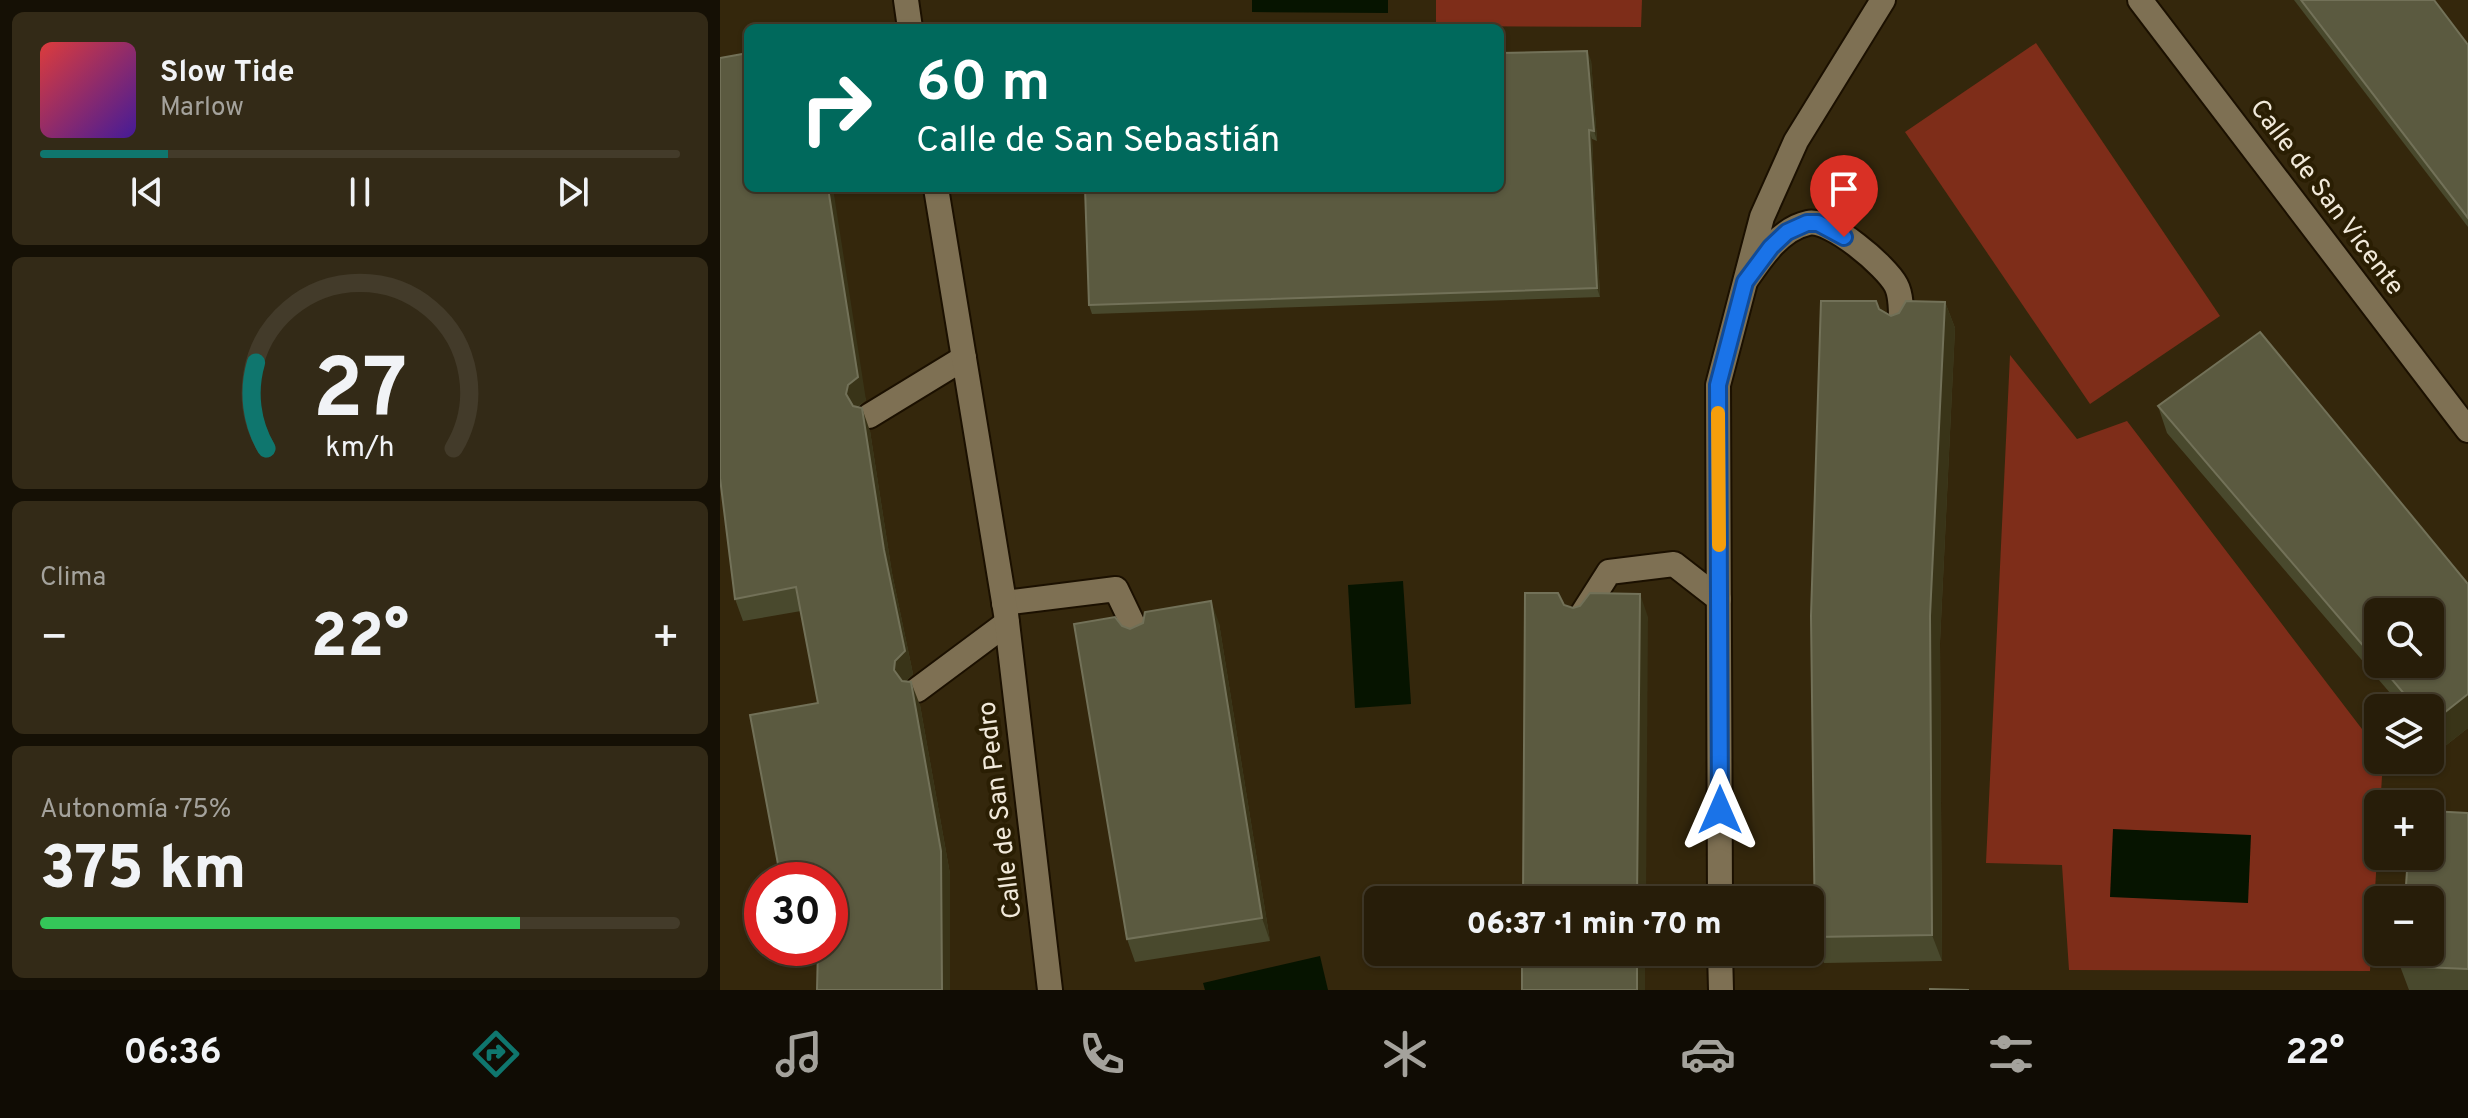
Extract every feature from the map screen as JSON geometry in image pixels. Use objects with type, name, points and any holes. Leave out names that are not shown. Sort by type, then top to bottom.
[{"type":"street","points":[[906,0],[909,24]]},
{"type":"street","points":[[1720,886],[1718,385],[1762,217],[1796,141],[1883,0]]},
{"type":"street","name":"Calle de San Vicente","points":[[2140,0],[2468,430]]},
{"type":"street","name":"Calle de San Pedro","points":[[937,192],[1006,613],[1050,990]]},
{"type":"street","points":[[1745,282],[1771,247],[1787,232],[1818,223],[1832,228],[1875,260],[1897,285],[1901,327]]},
{"type":"street","points":[[869,416],[964,358]]},
{"type":"street","points":[[1581,616],[1609,572],[1674,564],[1719,599]]},
{"type":"street","points":[[917,690],[1006,613],[1116,589],[1139,637]]},
{"type":"street","points":[[1720,966],[1721,990]]},
{"type":"shaded area","points":[[1252,0],[1388,0],[1388,13],[1252,12]]},
{"type":"shaded area","points":[[1436,0],[1642,0],[1641,27],[1436,24]]},
{"type":"shaded area","points":[[2036,43],[2220,316],[2090,404],[1905,132]]},
{"type":"shaded area","points":[[2010,355],[2077,439],[2127,421],[2364,732],[2364,774],[2382,774],[2381,790],[2364,790],[2364,870],[2376,870],[2375,886],[2364,886],[2364,966],[2370,966],[2370,971],[2069,970],[2062,865],[1986,863]]},
{"type":"shaded area","points":[[1403,581],[1411,704],[1355,708],[1348,585]]},
{"type":"shaded area","points":[[2113,829],[2251,835],[2248,903],[2110,897]]},
{"type":"shaded area","points":[[1320,956],[1328,990],[1205,990],[1203,983]]},
{"type":"building","points":[[2301,0],[2434,0],[2468,45],[2468,218]]},
{"type":"building","points":[[1587,51],[1594,131],[1589,130],[1597,288],[1089,305],[1085,192],[1504,192],[1504,53]]},
{"type":"building","points":[[744,54],[744,192],[829,192],[858,377],[848,385],[846,394],[853,406],[862,408],[884,550],[905,651],[895,661],[894,670],[902,681],[911,682],[941,851],[942,990],[817,990],[818,966],[848,966],[848,862],[778,862],[750,715],[818,703],[796,587],[735,599],[720,478],[720,58]]},
{"type":"building","points":[[1821,301],[1876,301],[1879,309],[1891,316],[1899,313],[1906,301],[1945,302],[1930,616],[1932,935],[1824,937],[1824,886],[1814,886],[1811,616]]},
{"type":"building","points":[[2260,332],[2468,584],[2468,694],[2444,713],[2444,694],[2404,694],[2391,678],[2444,678],[2444,598],[2364,598],[2364,647],[2158,406]]},
{"type":"building","points":[[1525,593],[1558,593],[1564,605],[1573,608],[1580,606],[1590,593],[1640,594],[1637,886],[1523,886]]},
{"type":"building","points":[[1211,601],[1262,918],[1127,939],[1074,624],[1115,617],[1122,626],[1130,629],[1143,623],[1145,612]]},
{"type":"building","points":[[2444,812],[2468,813],[2468,969],[2400,966],[2444,966],[2444,886],[2406,886],[2407,870],[2444,870]]},
{"type":"building","points":[[1522,966],[1637,966],[1637,990],[1522,990]]},
{"type":"slow traffic","points":[[1718,413],[1719,545]]},
{"type":"route","points":[[1720,810],[1718,385],[1745,282],[1759,261],[1787,232],[1807,223],[1832,228],[1844,237]]}]
